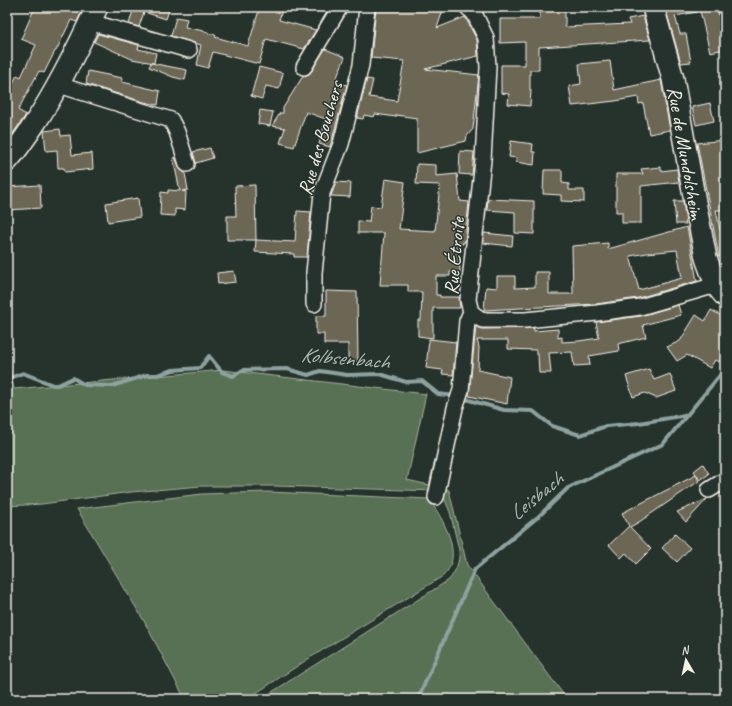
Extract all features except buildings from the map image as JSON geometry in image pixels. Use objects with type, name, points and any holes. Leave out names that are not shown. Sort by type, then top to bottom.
[{"type":"street","points":[[304,67],[340,7]]},
{"type":"street","name":"Rue des Bouchers","points":[[314,304],[314,274],[322,193],[341,144],[361,65],[367,7]]},
{"type":"street","name":"Rue Étroite","points":[[466,7],[474,13],[486,38],[488,67],[483,160],[468,300],[470,312],[482,320],[525,320],[640,307],[720,290]]},
{"type":"street","name":"Rue de Mundolsheim","points":[[653,7],[673,79],[694,202],[706,258],[720,290]]},
{"type":"street","points":[[7,161],[16,151],[59,85],[93,14],[189,50]]},
{"type":"street","points":[[59,85],[171,120],[177,132],[187,164]]},
{"type":"street","points":[[436,497],[455,408],[459,396],[467,321],[470,312]]},
{"type":"street","points":[[710,490],[725,480]]},
{"type":"green space","points":[[7,361],[14,389],[223,370],[426,394],[407,480],[429,485],[435,459],[444,461],[437,491],[276,486],[201,486],[131,492],[42,504],[7,506]]},
{"type":"green space","points":[[440,488],[449,490],[467,565],[566,698],[261,699],[449,580],[457,566],[459,550],[450,512]]},
{"type":"green space","points":[[268,492],[429,499],[450,538],[452,558],[449,568],[443,576],[308,659],[247,699],[185,699],[144,621],[77,509],[202,494]]},
{"type":"waterway","name":"Kolbsenbach","points":[[7,379],[23,373],[53,385],[58,385],[73,378],[85,385],[112,386],[147,375],[157,375],[173,370],[200,368],[209,356],[222,372],[233,376],[243,370],[287,369],[308,375],[320,371],[347,375],[380,374],[406,382],[422,381],[438,394],[455,396]]},
{"type":"waterway","name":"Leisbach","points":[[418,699],[475,569],[539,516],[568,488],[663,444],[721,374],[725,365]]},
{"type":"waterway","name":"Kolbsenbach","points":[[462,398],[504,410],[533,411],[552,426],[580,435],[606,426],[639,423],[687,415]]}]
